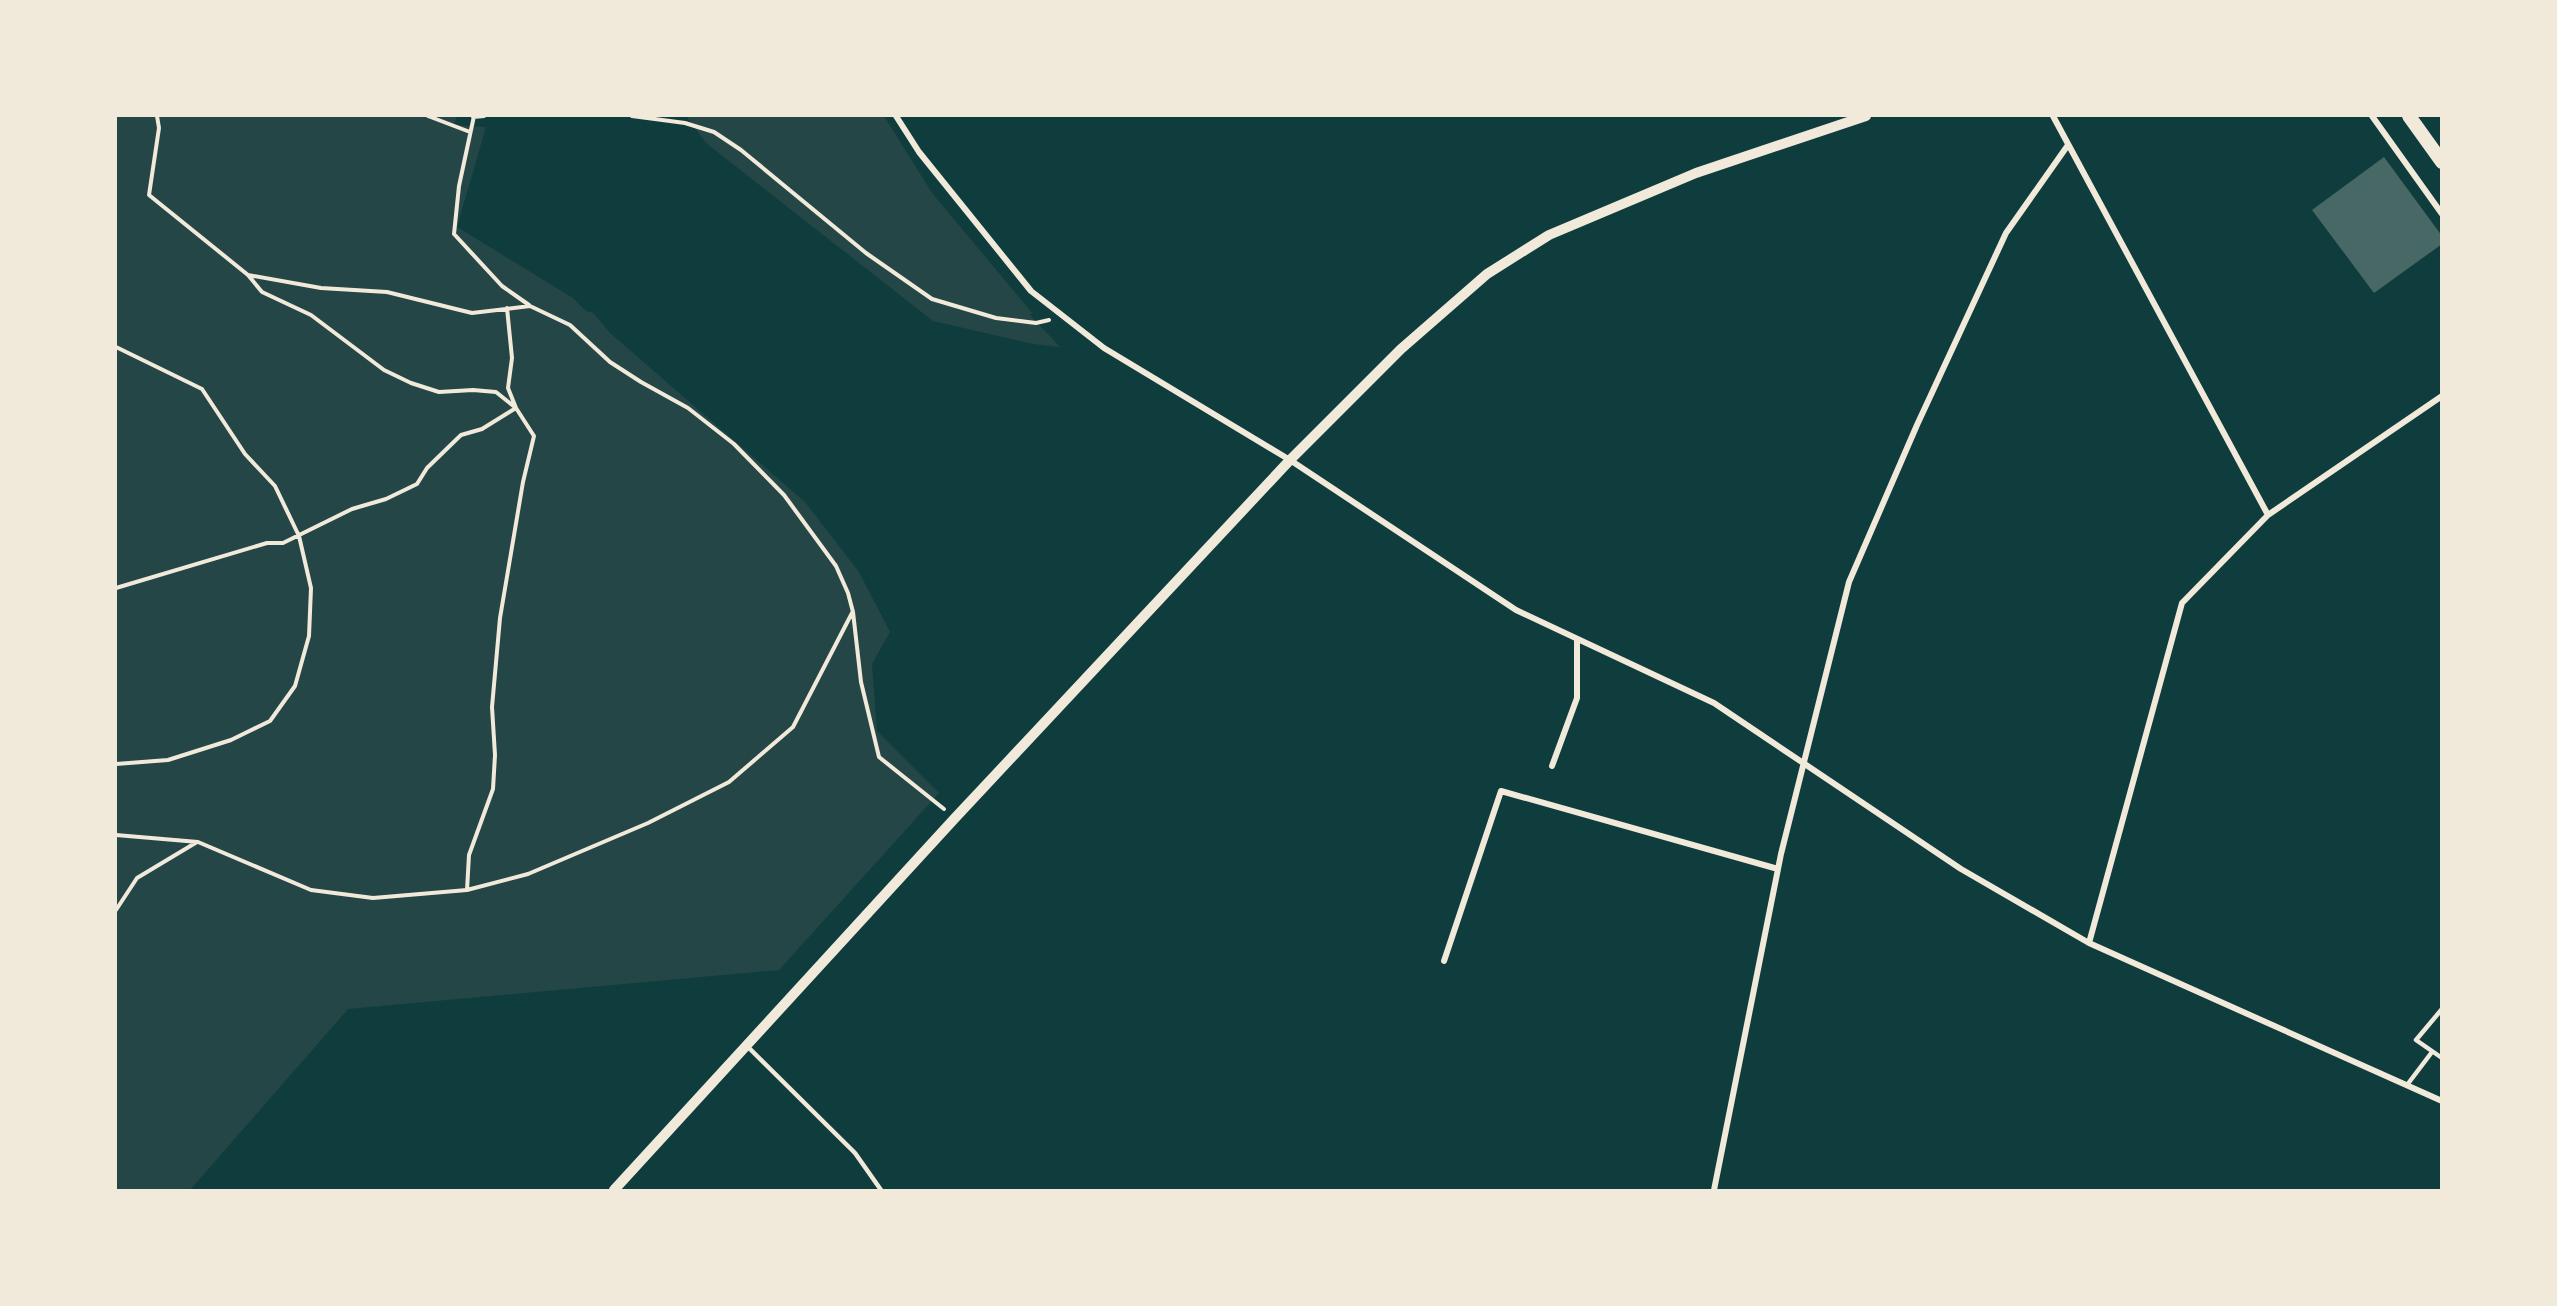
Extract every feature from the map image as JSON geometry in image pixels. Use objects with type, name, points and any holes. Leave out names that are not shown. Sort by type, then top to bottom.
[{"type":"highway","points":[[2409,116],[2442,162]]},
{"type":"street","points":[[896,116],[918,152],[1031,291],[1104,348],[1290,460],[1516,610],[1714,703],[1961,869],[2090,943],[2442,1101]]},
{"type":"street","points":[[614,1191],[955,818],[1290,460],[1401,349],[1461,296],[1487,274],[1549,234],[1696,173],[1861,116]]},
{"type":"street","points":[[2053,116],[2268,515]]},
{"type":"street","points":[[2372,116],[2442,214]]},
{"type":"street","points":[[1714,1191],[1778,869],[1849,582],[1917,425],[2006,233],[2068,145]]},
{"type":"street","points":[[2090,943],[2182,603],[2268,515],[2442,396]]},
{"type":"street","points":[[1552,766],[1577,698],[1577,640]]},
{"type":"street","points":[[1444,961],[1501,791],[1778,869]]},
{"type":"lane","points":[[2442,1009],[2416,1040],[2442,1058]]},
{"type":"lane","points":[[746,1045],[855,1153],[881,1191]]},
{"type":"lane","points":[[2407,1085],[2432,1052]]},
{"type":"path","points":[[157,116],[159,128],[149,195],[248,275],[262,292],[311,315],[384,370],[402,379],[439,392],[473,390],[496,393],[516,408]]},
{"type":"path","points":[[428,116],[470,132]]},
{"type":"path","points":[[484,116],[474,116],[459,186],[454,234],[501,286],[530,306],[570,325],[610,362],[688,408],[734,444],[784,495],[836,566],[848,594],[853,612],[861,682],[879,758],[955,818]]},
{"type":"path","points":[[632,116],[685,123],[714,132],[741,150],[866,253],[932,298],[996,318],[1036,323],[1065,317]]},
{"type":"path","points":[[248,275],[321,288],[387,292],[472,313],[530,306]]},
{"type":"path","points":[[467,890],[469,855],[493,789],[495,755],[492,707],[500,618],[523,482],[534,436],[516,408],[508,388],[512,358],[507,308]]},
{"type":"path","points":[[116,347],[202,389],[245,454],[275,486],[299,537],[311,588],[309,636],[295,686],[270,721],[231,740],[168,760],[116,764]]},
{"type":"path","points":[[116,588],[267,543],[283,543],[352,509],[386,499],[417,484],[427,468],[461,435],[482,429],[516,408]]},
{"type":"path","points":[[116,835],[198,842],[311,890],[374,898],[467,890],[528,874],[648,823],[729,782],[793,727],[853,612]]},
{"type":"path","points":[[116,910],[137,878],[198,842]]},
{"type":"shaded area","points":[[116,116],[457,116],[454,125],[486,127],[457,227],[573,298],[586,311],[593,313],[610,333],[805,502],[859,572],[890,632],[872,664],[877,731],[939,793],[779,970],[348,1009],[190,1190],[116,1190]]},
{"type":"shaded area","points":[[686,116],[884,116],[932,193],[1033,314],[1029,314],[1060,347],[1033,344],[933,321],[706,143]]},
{"type":"building","points":[[2384,157],[2442,236],[2442,244],[2374,293],[2312,210]]}]
